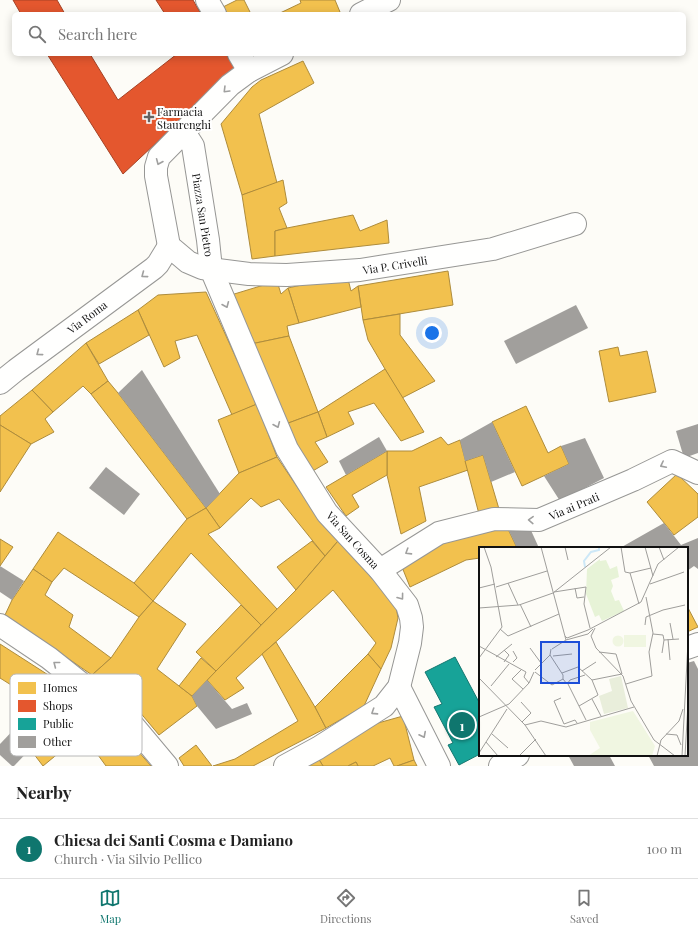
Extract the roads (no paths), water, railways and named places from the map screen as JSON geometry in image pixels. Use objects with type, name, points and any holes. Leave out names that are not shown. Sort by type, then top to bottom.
[{"type":"street","points":[[207,0],[215,12]]},
{"type":"street","points":[[366,12],[389,0]]},
{"type":"street","points":[[168,246],[156,176],[156,167],[160,158],[230,85],[244,62],[272,56]]},
{"type":"street","name":"Piazza San Pietro","points":[[168,246],[195,266],[211,269],[208,240],[193,146],[184,132]]},
{"type":"street","name":"Via P. Crivelli","points":[[211,269],[249,274],[287,275],[360,270],[493,250],[575,224]]},
{"type":"street","name":"Via Roma","points":[[0,383],[154,268],[158,264],[168,246]]},
{"type":"street","name":"Via San Cosma","points":[[211,269],[287,449],[327,513],[380,570],[407,605],[411,618],[412,627],[410,643],[399,687],[384,706],[318,748],[285,766]]},
{"type":"street","name":"Via ai Prati","points":[[380,570],[439,533],[494,519],[539,520],[633,480],[672,461],[698,473]]},
{"type":"street","points":[[0,625],[49,658],[69,674]]},
{"type":"street","points":[[688,648],[698,644]]},
{"type":"street","points":[[399,687],[439,766]]},
{"type":"street","points":[[142,736],[167,766]]},
{"type":"street","points":[[500,766],[516,756]]},
{"type":"place","name":"Farmacia Staurenghi","points":[[149,117]]},
{"type":"place","name":"Chiesa dei Santi Cosma e Damiano","points":[[462,725]]}]
